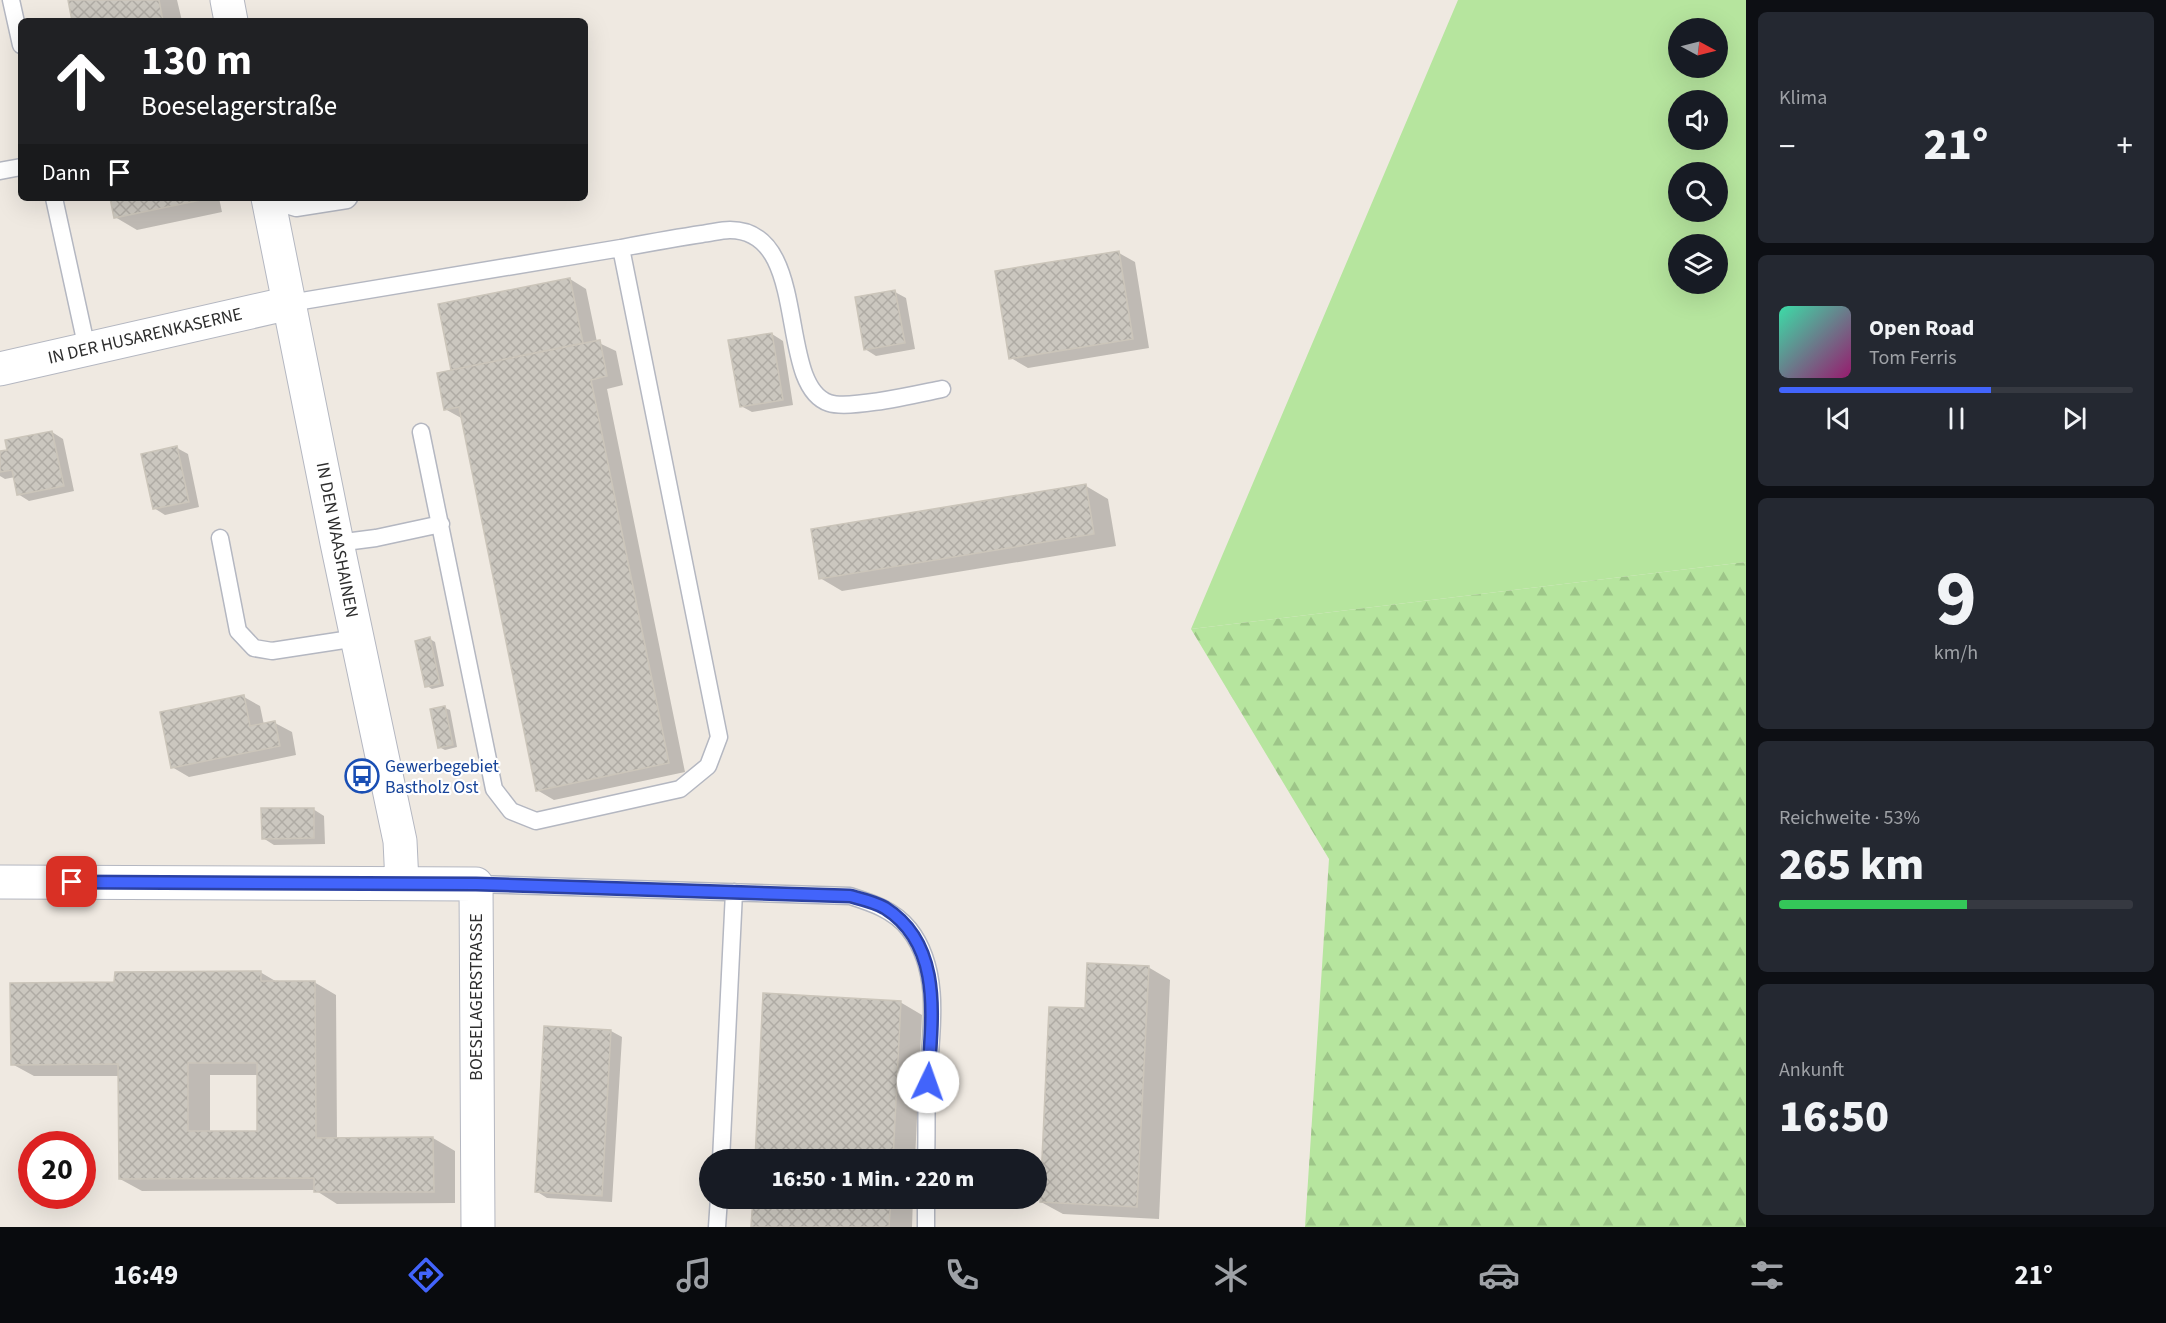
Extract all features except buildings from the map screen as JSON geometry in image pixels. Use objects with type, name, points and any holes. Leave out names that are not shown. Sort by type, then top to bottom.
[{"type":"street","points":[[227,0],[230,18]]},
{"type":"street","name":"IN DEN WAASHAINEN","points":[[268,201],[400,841],[402,883]]},
{"type":"street","name":"IN DER HUSARENKASERNE","points":[[0,369],[290,303]]},
{"type":"street","points":[[0,882],[476,884]]},
{"type":"street","name":"BOESELAGERSTRASSE","points":[[476,884],[478,1227]]},
{"type":"lane","points":[[11,0],[18,32]]},
{"type":"lane","points":[[0,171],[18,168]]},
{"type":"lane","points":[[55,201],[87,349]]},
{"type":"lane","points":[[274,201],[296,208],[341,201]]},
{"type":"lane","points":[[290,303],[731,230],[752,235],[771,249],[782,275],[801,360],[812,392],[828,403],[849,405],[942,389]]},
{"type":"lane","points":[[421,432],[494,789],[511,811],[536,821],[680,789],[708,766],[719,737],[621,248]]},
{"type":"lane","points":[[337,543],[376,538],[441,524]]},
{"type":"lane","points":[[220,538],[238,631],[254,648],[272,651],[357,638]]},
{"type":"lane","points":[[476,884],[850,896],[884,907],[909,928],[926,959],[933,1000],[926,1149]]},
{"type":"lane","points":[[722,1149],[734,892]]},
{"type":"lane","points":[[717,1227],[718,1209]]},
{"type":"lane","points":[[926,1209],[926,1227]]},
{"type":"green space","points":[[1458,0],[1746,0],[1746,562],[1191,629]]},
{"type":"green space","points":[[1746,562],[1746,1227],[1305,1227],[1329,859],[1191,629]]},
{"type":"place","name":"Gewerbegebiet Bastholz Ost","points":[[362,776]]},
{"type":"route","points":[[72,882],[476,884],[850,896],[884,907],[909,928],[926,959],[933,1000],[928,1082]]}]
